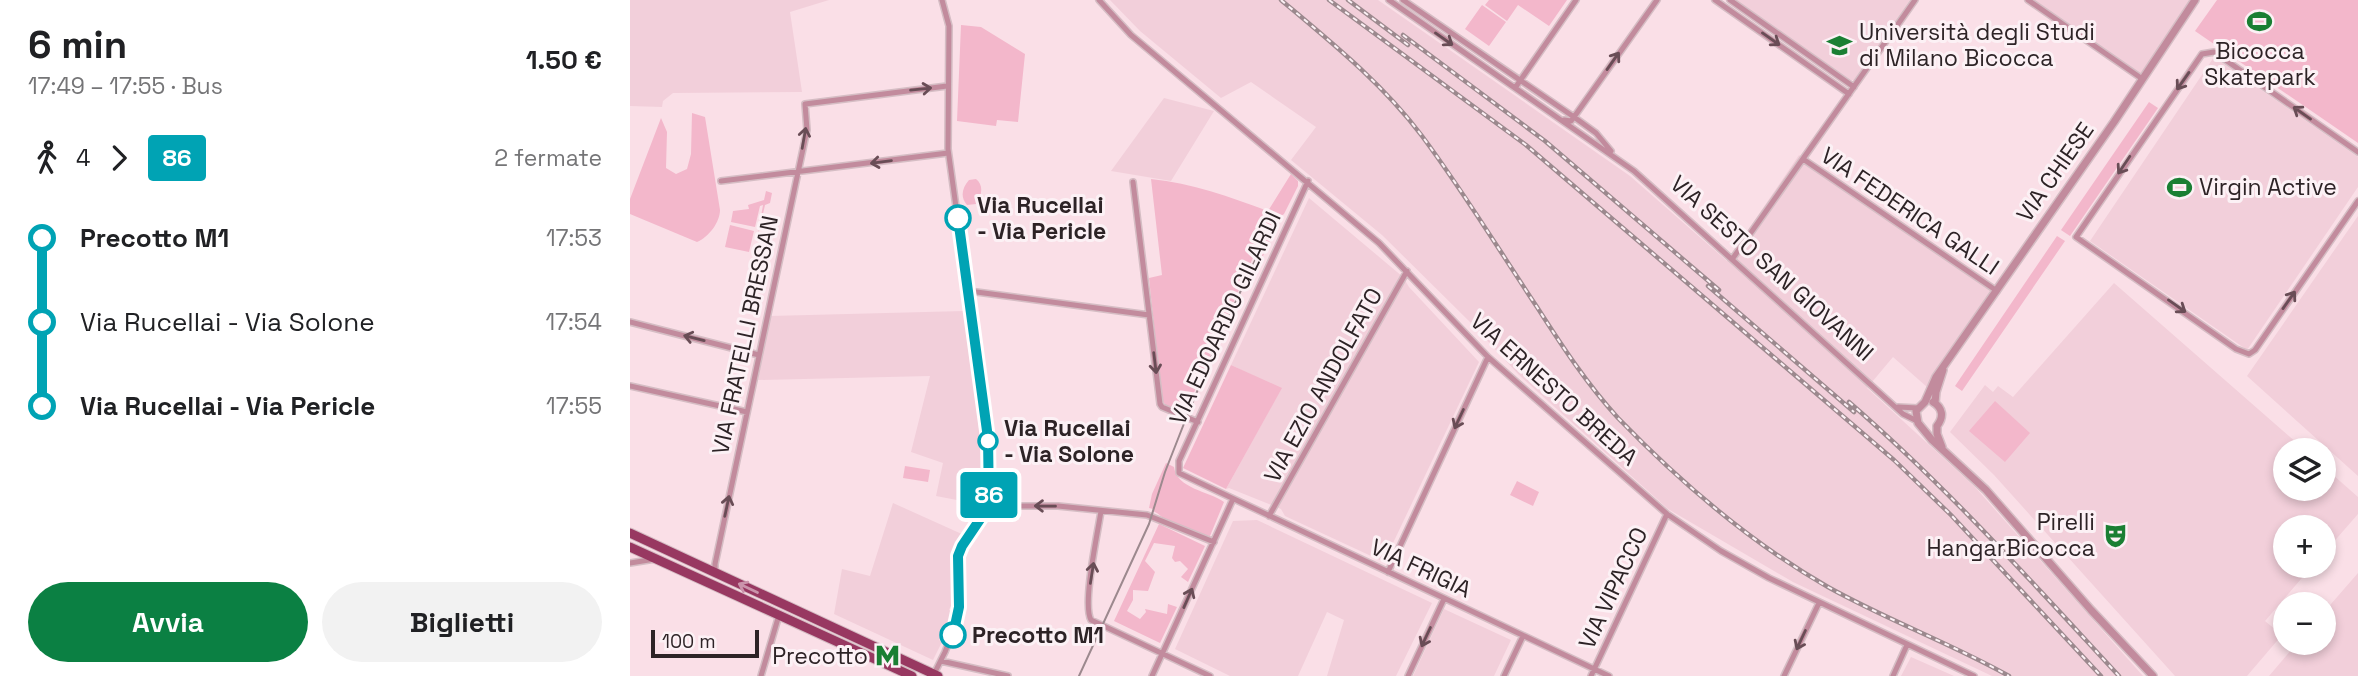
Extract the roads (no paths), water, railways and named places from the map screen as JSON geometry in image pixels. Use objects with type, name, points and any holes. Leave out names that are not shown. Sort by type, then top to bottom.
[{"type":"main road","points":[[630,533],[934,675]]},
{"type":"main road","points":[[630,547],[912,676]]},
{"type":"main road","points":[[779,615],[783,604]]},
{"type":"street","points":[[934,675],[958,617],[959,552],[989,506],[988,438],[948,153],[948,26],[943,0]]},
{"type":"street","name":"VIA ERNESTO BREDA","points":[[1099,0],[1131,35],[1378,242],[1488,357],[1667,514],[1727,554],[1819,603],[1974,676]]},
{"type":"street","name":"VIA SESTO SAN GIOVANNI","points":[[1388,0],[1618,159],[1733,258],[1903,414],[1924,428],[1930,438],[1991,495],[2091,610],[2153,676]]},
{"type":"street","name":"VIA SESTO SAN GIOVANNI","points":[[1403,0],[1596,133],[1618,159]]},
{"type":"street","points":[[1515,88],[1576,0]]},
{"type":"street","points":[[1561,119],[1571,121],[1657,0]]},
{"type":"street","points":[[1715,0],[1849,94]]},
{"type":"street","points":[[1730,0],[1854,87]]},
{"type":"street","points":[[1733,258],[1916,0]]},
{"type":"street","points":[[2028,0],[2141,78]]},
{"type":"street","name":"VIA CHIESE","points":[[1918,408],[1925,402],[1932,382],[2118,116],[2195,0]]},
{"type":"street","points":[[2358,152],[2214,52],[2202,54],[2076,237],[2236,349],[2249,354],[2255,350],[2358,201]]},
{"type":"street","name":"VIA FRATELLI BRESSAN","points":[[715,573],[807,130],[805,104],[947,86]]},
{"type":"street","points":[[721,181],[948,153]]},
{"type":"street","name":"VIA FEDERICA GALLI","points":[[1803,159],[1997,291]]},
{"type":"street","name":"VIA EDOARDO GILARDI","points":[[1178,471],[1178,463],[1308,181]]},
{"type":"street","points":[[1133,182],[1160,404],[1164,409],[1198,422]]},
{"type":"street","name":"VIA EZIO ANDOLFATO","points":[[1269,516],[1407,271]]},
{"type":"street","points":[[969,291],[1149,315]]},
{"type":"street","points":[[630,322],[759,355]]},
{"type":"street","points":[[1388,572],[1488,357]]},
{"type":"street","name":"VIA CHIESE","points":[[1937,426],[1942,414],[1935,403],[1936,392],[1945,365]]},
{"type":"street","points":[[630,386],[747,412]]},
{"type":"street","points":[[1925,402],[1935,403]]},
{"type":"street","points":[[1898,407],[1918,408],[1916,421]]},
{"type":"street","points":[[1924,428],[1937,426],[1942,447]]},
{"type":"street","name":"VIA FRIGIA","points":[[1178,471],[1184,477],[1609,676]]},
{"type":"street","points":[[1152,676],[1233,499]]},
{"type":"street","points":[[989,506],[1058,506],[1154,516],[1213,542]]},
{"type":"street","points":[[1101,511],[1087,612],[1092,621],[1210,676]]},
{"type":"street","name":"VIA VIPACCO","points":[[1591,676],[1667,514]]},
{"type":"street","points":[[630,562],[656,559]]},
{"type":"street","points":[[1408,676],[1444,598]]},
{"type":"street","points":[[1784,676],[1819,603]]},
{"type":"street","points":[[761,676],[779,615]]},
{"type":"street","points":[[1504,676],[1523,636]]},
{"type":"street","points":[[1893,676],[1907,645]]},
{"type":"street","points":[[941,661],[1009,676]]},
{"type":"tram line","points":[[1079,676],[1149,524],[1185,421],[1222,331],[1258,254]]},
{"type":"railway","points":[[1281,0],[1355,64],[1407,117],[1452,178],[1585,378],[1618,418],[1666,465],[1717,510],[1799,570],[1850,599],[2009,676]]},
{"type":"railway","points":[[1329,0],[1526,145],[1894,460],[1951,515],[2101,676]]},
{"type":"railway","points":[[1348,0],[1408,45]]},
{"type":"railway","points":[[1403,35],[1545,141],[1719,290]]},
{"type":"railway","points":[[1708,286],[1854,412]]},
{"type":"railway","points":[[1849,402],[1954,501],[2119,676]]},
{"type":"place","name":"Bicocca Skatepark","points":[[2260,21]]},
{"type":"place","name":"Università degli Studi di Milano Bicocca","points":[[1839,45]]},
{"type":"place","name":"Virgin Active","points":[[2179,187]]},
{"type":"place","name":"Via Rucellai - Via Pericle","points":[[958,218]]},
{"type":"place","name":"Via Rucellai - Via Solone","points":[[988,441]]},
{"type":"place","name":"Pirelli HangarBicocca","points":[[2115,535]]},
{"type":"place","name":"Precotto M1","points":[[953,635]]},
{"type":"place","name":"Precotto","points":[[888,656]]}]
